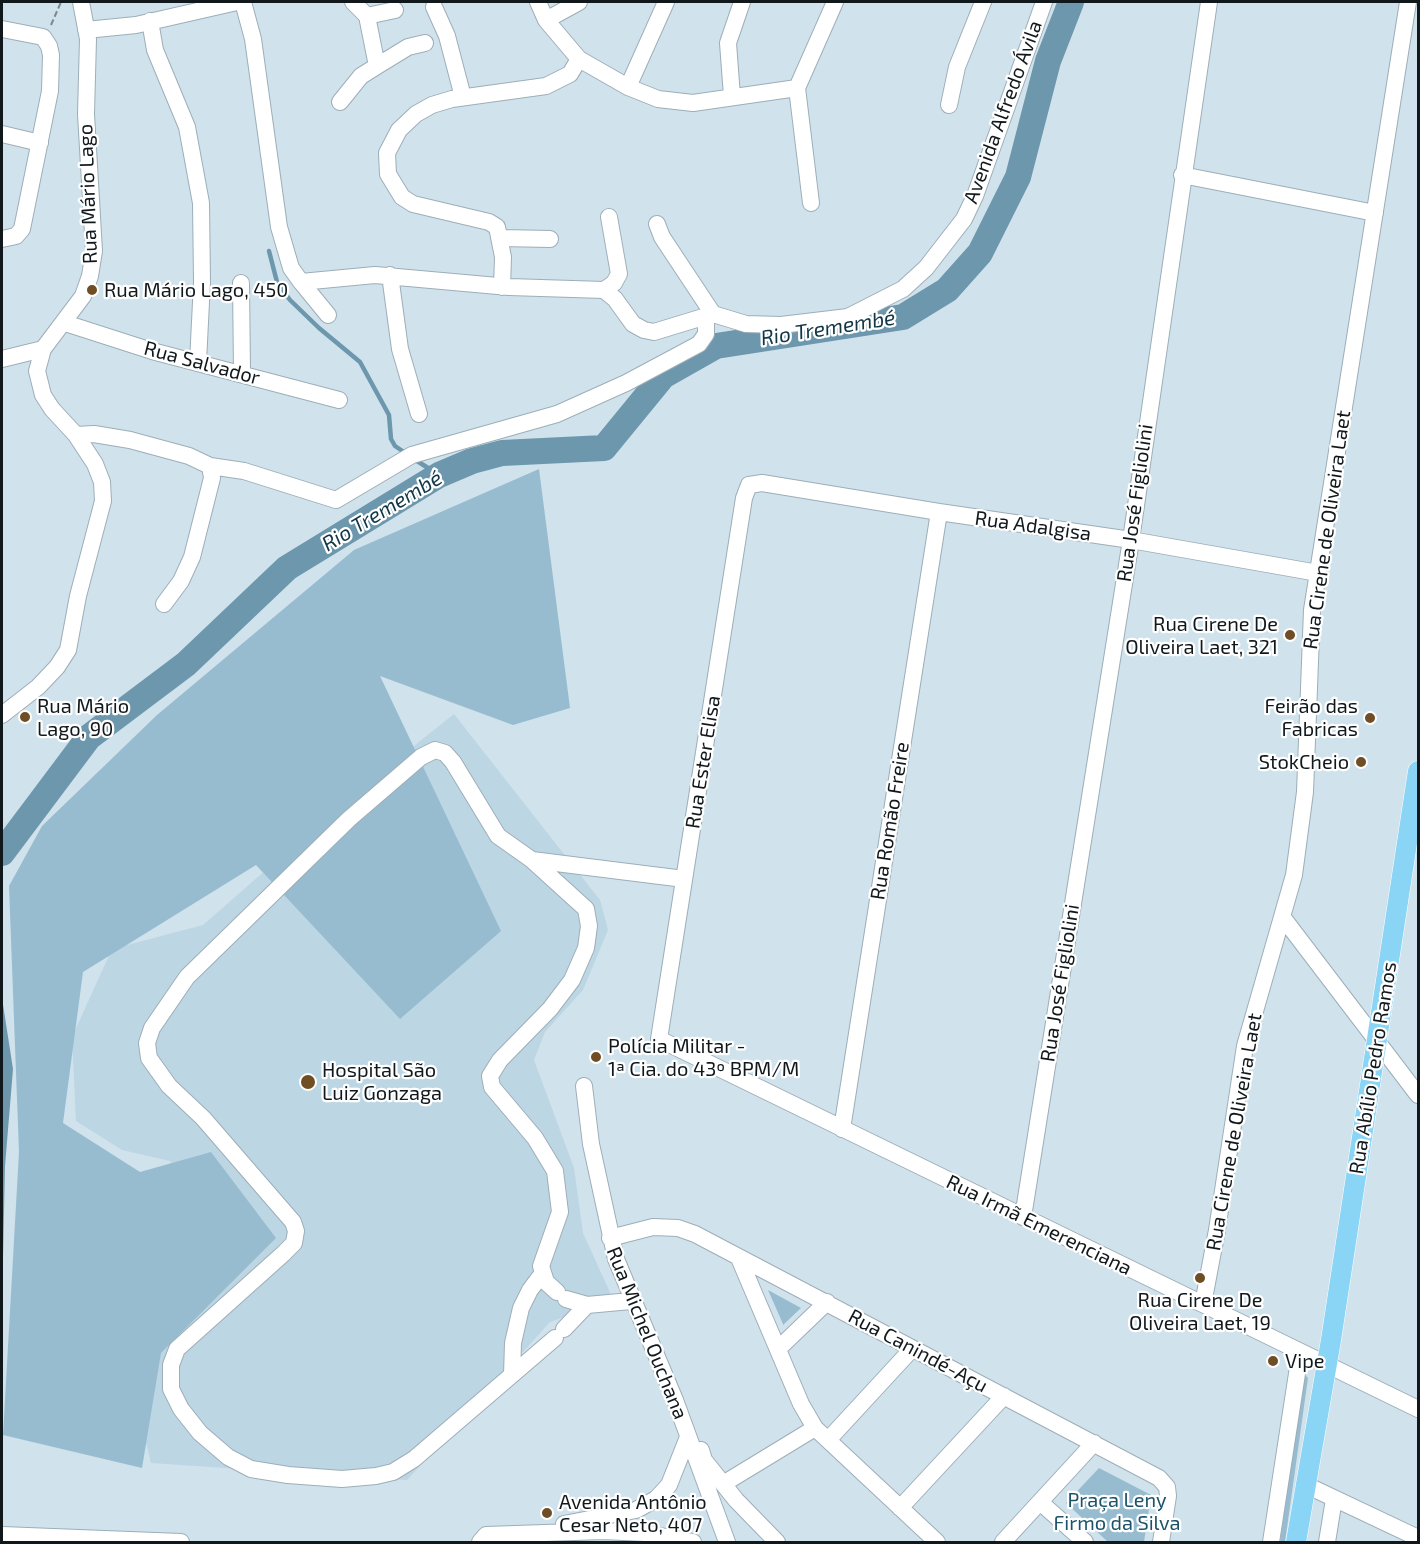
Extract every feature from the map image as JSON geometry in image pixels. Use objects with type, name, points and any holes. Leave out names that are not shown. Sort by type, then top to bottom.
[{"type":"main road","name":"Rua Abílio Pedro Ramos","points":[[1296,1542],[1327,1365],[1419,771]]},
{"type":"street","name":"Rua Mário Lago","points":[[43,349],[65,323],[83,296],[90,276],[94,251],[86,114],[86,30],[81,2]]},
{"type":"street","points":[[86,30],[150,21],[181,8],[237,2]]},
{"type":"street","points":[[243,2],[253,39],[279,227],[291,268],[328,315]]},
{"type":"street","points":[[353,2],[366,16],[377,66]]},
{"type":"street","points":[[538,2],[546,20],[579,58],[628,87],[675,102],[693,103],[797,88]]},
{"type":"street","points":[[546,20],[579,2]]},
{"type":"street","points":[[628,87],[666,2]]},
{"type":"street","points":[[732,96],[728,43],[742,2]]},
{"type":"street","points":[[810,203],[797,88],[835,2]]},
{"type":"street","points":[[949,105],[957,67],[983,2]]},
{"type":"street","name":"Avenida Alfredo Ávila","points":[[709,315],[746,324],[781,325],[848,317],[903,289],[926,268],[964,219],[975,196],[1044,2]]},
{"type":"street","name":"Rua José Figliolini","points":[[1023,1217],[1131,540],[1182,175],[1209,2]]},
{"type":"street","name":"Rua Cirene de Oliveira Laet","points":[[1203,1304],[1217,1230],[1245,1046],[1260,988],[1284,919],[1294,875],[1305,792],[1312,610],[1408,2]]},
{"type":"street","points":[[434,7],[447,36],[463,98]]},
{"type":"street","points":[[366,16],[395,10]]},
{"type":"street","points":[[150,21],[155,50],[187,127],[201,203],[202,282],[198,362]]},
{"type":"street","points":[[2,29],[43,37],[49,46],[51,55],[50,91],[22,229],[16,236],[2,238]]},
{"type":"street","points":[[340,102],[361,76],[408,47],[425,43]]},
{"type":"street","points":[[502,287],[501,238],[497,227],[489,222],[413,204],[402,197],[388,174],[387,153],[399,130],[432,105],[463,98],[546,86],[570,74],[579,58]]},
{"type":"street","points":[[2,134],[40,143]]},
{"type":"street","points":[[1182,175],[1375,213]]},
{"type":"street","points":[[604,290],[618,279],[619,274],[609,218]]},
{"type":"street","points":[[76,435],[94,434],[130,440],[189,456],[210,466],[244,471],[331,500],[364,486],[393,465],[412,455],[557,414],[626,384],[699,344],[706,333],[709,315],[662,237],[657,224]]},
{"type":"street","points":[[501,238],[550,239]]},
{"type":"street","points":[[301,282],[390,275],[502,287],[604,290],[615,299],[633,324],[654,332],[709,315]]},
{"type":"street","points":[[390,275],[400,350],[419,414]]},
{"type":"street","points":[[241,283],[242,373]]},
{"type":"street","name":"Rua Salvador","points":[[65,323],[339,400]]},
{"type":"street","points":[[2,359],[43,349],[37,371],[43,395],[52,409],[76,435],[95,464],[102,482],[103,501],[78,596],[68,650],[57,667],[38,687],[2,715]]},
{"type":"street","points":[[164,604],[181,581],[192,557],[212,478],[210,466]]},
{"type":"street","name":"Rua Adalgisa","points":[[749,485],[762,483],[939,513],[1131,540],[1318,573]]},
{"type":"street","name":"Rua Ester Elisa","points":[[659,1040],[744,498],[749,485]]},
{"type":"street","name":"Rua Romão Freire","points":[[842,1129],[939,513]]},
{"type":"street","points":[[587,1305],[559,1334],[512,1375],[414,1459],[393,1472],[342,1479],[288,1475],[251,1469],[228,1457],[200,1433],[180,1409],[171,1389],[169,1378],[177,1349],[283,1254],[294,1243],[296,1231],[293,1222],[203,1118],[169,1086],[146,1051],[152,1028],[187,977],[349,819],[421,757],[435,750],[445,753],[498,836],[532,861],[586,909],[589,926],[586,948],[572,980],[550,1008],[500,1060],[490,1076],[492,1088],[535,1138],[555,1171],[560,1212],[541,1266],[542,1274],[561,1296],[587,1305],[632,1301]]},
{"type":"street","points":[[532,861],[684,879]]},
{"type":"street","points":[[1284,919],[1419,1095]]},
{"type":"street","name":"Rua Irmã Emerenciana","points":[[659,1040],[1419,1409]]},
{"type":"street","name":"Rua Michel Ouchana","points":[[584,1086],[591,1144],[610,1238],[632,1301],[728,1542]]},
{"type":"street","name":"Rua Canindé-Açu","points":[[610,1238],[653,1227],[678,1228],[695,1234],[1095,1443],[1164,1483],[1168,1496],[1161,1542]]},
{"type":"street","points":[[739,1258],[801,1404],[815,1428],[937,1542]]},
{"type":"street","points":[[512,1375],[513,1343],[521,1308],[530,1290],[542,1274]]},
{"type":"street","points":[[778,1349],[827,1302]]},
{"type":"street","points":[[828,1440],[912,1349]]},
{"type":"street","points":[[1271,1542],[1298,1367],[1295,1349]]},
{"type":"street","points":[[900,1508],[1004,1396]]},
{"type":"street","points":[[723,1484],[815,1428]]},
{"type":"street","points":[[557,1531],[566,1523],[636,1510],[656,1499],[669,1485],[688,1437]]},
{"type":"street","name":"Rua Michel Ouchana","points":[[688,1437],[699,1445],[704,1460],[723,1484],[777,1542]]},
{"type":"street","points":[[1003,1542],[1095,1443]]},
{"type":"street","points":[[1306,1485],[1419,1538]]},
{"type":"street","points":[[1327,1542],[1334,1499]]},
{"type":"street","points":[[1040,1502],[1084,1542]]},
{"type":"street","points":[[480,1542],[486,1535],[557,1531],[645,1533],[693,1542]]},
{"type":"street","points":[[2,1535],[181,1542]]},
{"type":"path","points":[[43,37],[61,2]]},
{"type":"shaded area","name":"Hospital São Luiz Gonzaga","points":[[454,714],[600,900],[608,930],[583,990],[545,1032],[534,1060],[574,1168],[583,1233],[613,1299],[550,1322],[407,1480],[151,1463],[126,1358],[232,1249],[170,1161],[122,1150],[76,1121],[72,1037],[112,949],[203,925],[347,799]]},
{"type":"shaded area","points":[[2,998],[13,1069],[5,1166],[2,1305]]},
{"type":"green space","points":[[539,469],[570,708],[513,725],[380,676],[501,931],[400,1019],[256,865],[83,972],[63,1123],[140,1172],[211,1152],[276,1238],[161,1353],[142,1468],[3,1435],[19,1152],[9,886],[42,826],[157,715],[354,550]]},
{"type":"green space","points":[[768,1290],[801,1308],[783,1325],[783,1324]]},
{"type":"green space","points":[[1303,1377],[1308,1378],[1285,1542],[1280,1542]]},
{"type":"green space","name":"Praça Leny Firmo da Silva","points":[[1099,1468],[1151,1495],[1144,1542],[1108,1542],[1066,1503]]},
{"type":"waterway","name":"Rio Tremembé","points":[[2,853],[89,737],[186,664],[287,568],[439,475],[472,461],[502,453],[604,448],[663,376],[716,346],[903,317],[947,290],[980,253],[1018,177],[1048,61],[1071,2]]},
{"type":"waterway","points":[[269,251],[277,282],[290,300],[360,362],[389,415],[391,439],[395,446],[407,454]]},
{"type":"waterway","points":[[414,459],[439,475]]},
{"type":"place","name":"Rua Mário Lago, 450","points":[[92,290]]},
{"type":"place","name":"Rua Cirene De Oliveira Laet, 321","points":[[1290,635]]},
{"type":"place","name":"Rua Mário Lago, 90","points":[[25,717]]},
{"type":"place","name":"Feirão das Fabricas","points":[[1370,718]]},
{"type":"place","name":"StokCheio","points":[[1361,762]]},
{"type":"place","name":"Polícia Militar - 1ª Cia. do 43º BPM/M","points":[[596,1057]]},
{"type":"place","name":"Hospital São Luiz Gonzaga","points":[[308,1082]]},
{"type":"place","name":"Rua Cirene De Oliveira Laet, 19","points":[[1200,1278]]},
{"type":"place","name":"Vipe","points":[[1273,1361]]},
{"type":"place","name":"Avenida Antônio Cesar Neto, 407","points":[[547,1513]]}]
